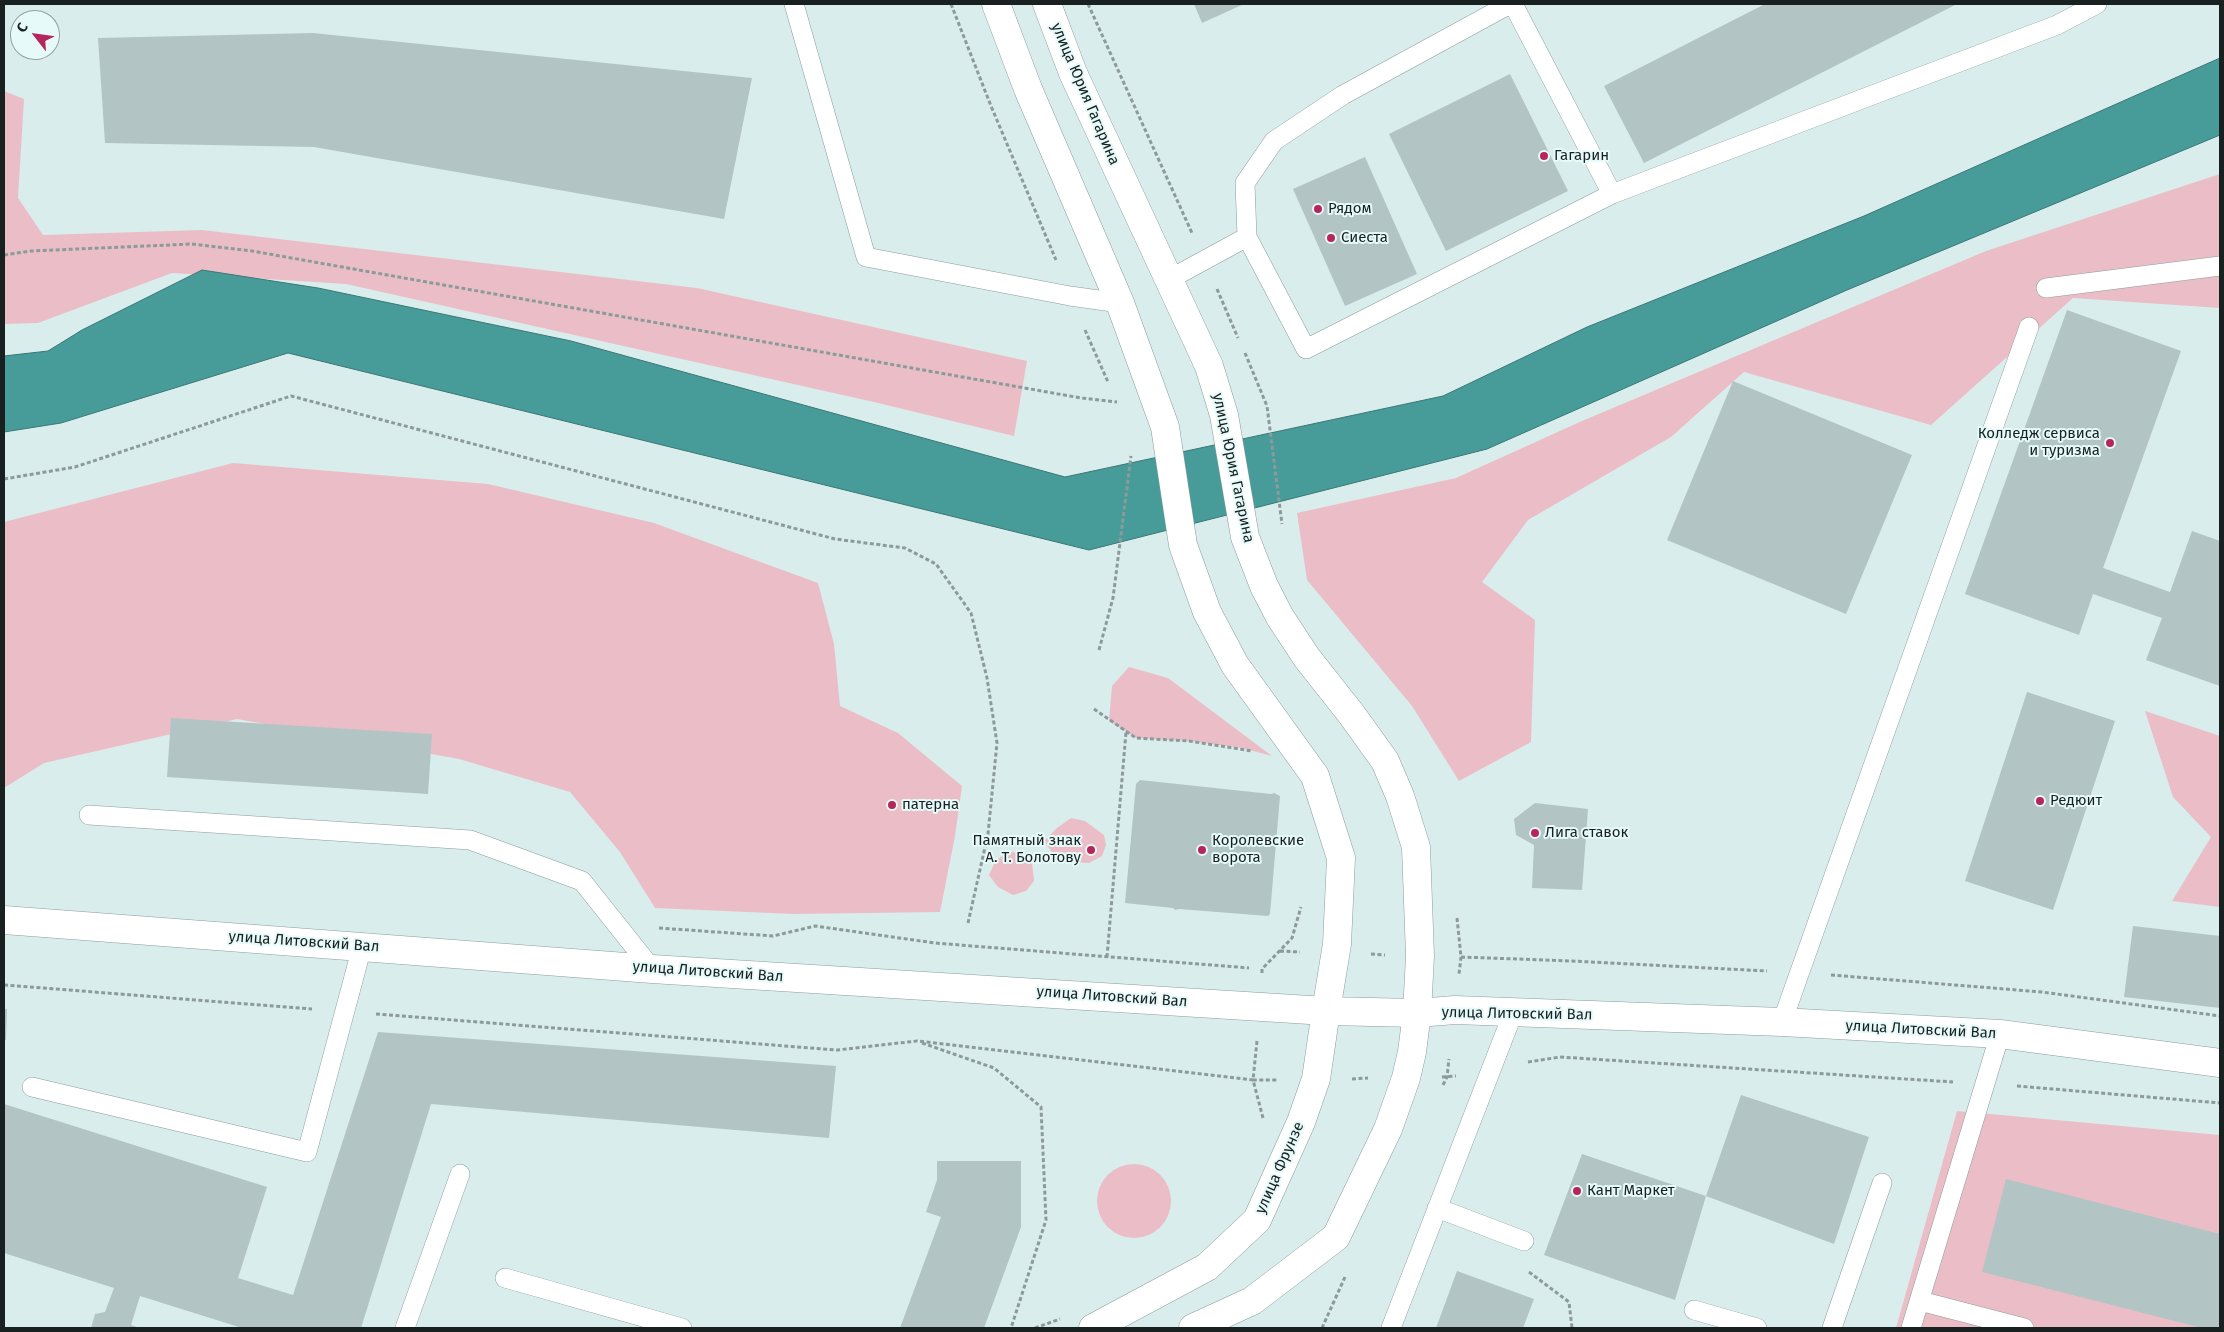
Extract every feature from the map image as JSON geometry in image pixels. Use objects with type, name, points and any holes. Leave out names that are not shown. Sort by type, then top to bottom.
[{"type":"main road","points":[[996,4],[1028,89],[1120,303],[1165,427],[1183,545],[1207,612],[1235,665],[1315,776],[1341,858],[1335,953],[1326,1011]]},
{"type":"main road","name":"улица Юрия Гагарина","points":[[1047,4],[1073,73],[1208,366],[1224,415],[1245,537],[1264,586],[1280,617],[1307,658],[1385,761],[1400,796],[1416,848],[1420,956],[1417,1013]]},
{"type":"main road","name":"улица Литовский Вал","points":[[4,920],[652,968],[1326,1011],[1417,1013],[1455,1010],[1782,1022],[2000,1034],[2220,1063]]},
{"type":"main road","name":"улица Фрунзе","points":[[1093,1328],[1207,1267],[1257,1220],[1301,1122],[1316,1079],[1326,1011]]},
{"type":"main road","points":[[1193,1328],[1252,1301],[1336,1237],[1388,1129],[1406,1078],[1412,1052],[1417,1013]]},
{"type":"lane","points":[[794,4],[866,257],[1070,296],[1120,303]]},
{"type":"lane","points":[[1612,194],[1512,4],[1343,95],[1274,140],[1244,183],[1248,237],[1306,348],[1612,194],[2057,25],[2097,4]]},
{"type":"lane","points":[[1168,280],[1248,237]]},
{"type":"lane","points":[[2046,288],[2220,266]]},
{"type":"lane","points":[[1782,1022],[2029,327]]},
{"type":"lane","points":[[89,815],[470,840],[582,882],[652,968]]},
{"type":"lane","points":[[32,1087],[307,1152],[362,947]]},
{"type":"lane","points":[[1391,1328],[1513,1013]]},
{"type":"lane","points":[[1911,1328],[2000,1034]]},
{"type":"lane","points":[[405,1328],[460,1174]]},
{"type":"lane","points":[[1832,1328],[1882,1183]]},
{"type":"lane","points":[[1438,1208],[1524,1241]]},
{"type":"lane","points":[[505,1278],[682,1328]]},
{"type":"lane","points":[[1920,1301],[2024,1328]]},
{"type":"lane","points":[[1694,1310],[1757,1328]]},
{"type":"path","points":[[951,4],[991,106],[1070,296],[1109,384]]},
{"type":"path","points":[[1088,4],[1240,342]]},
{"type":"path","points":[[4,255],[31,251],[192,244],[252,251],[1062,394],[1117,402]]},
{"type":"path","points":[[1244,351],[1267,406],[1282,527]]},
{"type":"path","points":[[1113,393],[1120,408]]},
{"type":"path","points":[[4,478],[75,467],[291,396],[836,539],[905,548],[936,564],[971,613],[987,678],[997,743],[988,834],[968,923]]},
{"type":"path","points":[[1099,650],[1113,598],[1131,454]]},
{"type":"path","points":[[1094,708],[1136,738],[1190,741],[1242,748],[1257,752]]},
{"type":"path","points":[[1107,957],[1126,732]]},
{"type":"path","points":[[1266,1127],[1253,1080],[1262,969],[1292,938],[1302,904]]},
{"type":"path","points":[[617,925],[773,936],[815,926],[934,943],[1262,969]]},
{"type":"path","points":[[1280,951],[1572,961],[1800,973],[2042,992],[2220,1016]]},
{"type":"path","points":[[4,985],[837,1050],[917,1041],[1253,1080],[1447,1078],[1560,1057],[1984,1084],[2220,1104]]},
{"type":"path","points":[[917,1041],[994,1068],[1041,1107],[1046,1220],[1011,1328]]},
{"type":"path","points":[[1035,1328],[1067,1315]]},
{"type":"shaded area","points":[[4,91],[24,99],[18,198],[43,235],[202,230],[697,288],[1027,361],[1014,436],[874,402],[346,284],[172,273],[38,323],[4,324]]},
{"type":"shaded area","points":[[2220,174],[2220,308],[2073,298],[1931,425],[1744,372],[1671,437],[1528,520],[1482,582],[1535,620],[1531,742],[1459,781],[1412,706],[1307,580],[1297,513],[1456,478],[1582,421],[1986,251]]},
{"type":"shaded area","points":[[233,463],[488,484],[654,523],[818,583],[834,644],[840,706],[898,733],[962,786],[955,836],[940,912],[794,914],[655,908],[620,852],[570,792],[459,759],[237,719],[44,763],[4,788],[4,522]]},
{"type":"shaded area","points":[[1129,667],[1168,678],[1272,756],[1242,748],[1189,741],[1136,738],[1109,721],[1112,686]]},
{"type":"shaded area","points":[[2145,711],[2220,736],[2220,907],[2172,901],[2211,837],[2173,797]]},
{"type":"shaded area","points":[[1071,818],[1085,821],[1104,835],[1106,845],[1102,856],[1089,863],[1058,861],[1044,841]]},
{"type":"shaded area","points":[[1009,852],[1031,853],[1034,881],[1026,891],[1013,895],[998,887],[989,875],[996,860]]},
{"type":"shaded area","points":[[1957,1111],[2220,1135],[2220,1328],[1896,1328]]},
{"type":"shaded area","points":[[1134,1164],[1155,1170],[1165,1180],[1171,1201],[1165,1222],[1155,1232],[1134,1238],[1113,1232],[1103,1222],[1097,1201],[1103,1180],[1113,1170]]},
{"type":"water","points":[[2220,58],[2220,135],[1847,290],[1487,449],[1089,550],[288,353],[61,423],[4,432],[4,356],[48,351],[82,330],[202,270],[318,288],[571,341],[1065,477],[1443,396],[1587,327],[1864,216]]},
{"type":"building","points":[[1194,4],[1244,4],[1202,23]]},
{"type":"building","points":[[1765,4],[1957,4],[1644,163],[1604,86]]},
{"type":"building","points":[[313,33],[752,78],[724,219],[314,147],[105,143],[98,38]]},
{"type":"building","points":[[1510,74],[1568,191],[1446,251],[1389,134]]},
{"type":"building","points":[[1365,157],[1417,274],[1345,306],[1293,189]]},
{"type":"building","points":[[2067,310],[2181,351],[2103,568],[2170,592],[2192,531],[2220,541],[2220,686],[2146,660],[2162,618],[2093,594],[2079,635],[1965,594]]},
{"type":"building","points":[[1733,381],[1912,455],[1846,614],[1667,540]]},
{"type":"building","name":"Редюит","points":[[2027,692],[2115,721],[2053,910],[1965,881]]},
{"type":"building","points":[[171,718],[432,734],[428,794],[167,777]]},
{"type":"building","name":"Королевские ворота","points":[[1140,780],[1274,793],[1280,796],[1270,914],[1268,916],[1175,910],[1173,908],[1125,903],[1136,784]]},
{"type":"building","points":[[1535,803],[1588,809],[1582,890],[1532,888],[1534,845],[1516,835],[1514,819]]},
{"type":"building","points":[[2133,926],[2220,936],[2220,1008],[2124,997]]},
{"type":"building","points":[[4,1009],[7,1009],[6,1040],[4,1040]]},
{"type":"building","points":[[378,1032],[836,1066],[829,1138],[431,1104],[361,1328],[242,1328],[140,1296],[131,1325],[140,1328],[91,1328],[95,1314],[105,1312],[114,1288],[4,1253],[4,1104],[267,1187],[238,1278],[293,1295]]},
{"type":"building","points":[[1741,1095],[1869,1137],[1834,1244],[1706,1196]]},
{"type":"building","points":[[1582,1154],[1706,1196],[1675,1300],[1544,1255]]},
{"type":"building","points":[[937,1161],[1021,1161],[1021,1227],[984,1328],[900,1328],[941,1217],[926,1212],[937,1180]]},
{"type":"building","points":[[2006,1179],[2220,1234],[2220,1328],[2202,1328],[1982,1272]]},
{"type":"building","points":[[1457,1271],[1534,1299],[1523,1328],[1436,1328]]},
{"type":"place","name":"Гагарин","points":[[1544,156]]},
{"type":"place","name":"Рядом","points":[[1318,209]]},
{"type":"place","name":"Сиеста","points":[[1331,238]]},
{"type":"place","name":"Колледж сервиса и туризма","points":[[2110,443]]},
{"type":"place","name":"Редюит","points":[[2040,801]]},
{"type":"place","name":"патерна","points":[[892,805]]},
{"type":"place","name":"Лига ставок","points":[[1535,833]]},
{"type":"place","name":"Памятный знак А. Т. Болотову","points":[[1091,850]]},
{"type":"place","name":"Королевские ворота","points":[[1202,850]]},
{"type":"place","name":"Кант Маркет","points":[[1577,1191]]}]
